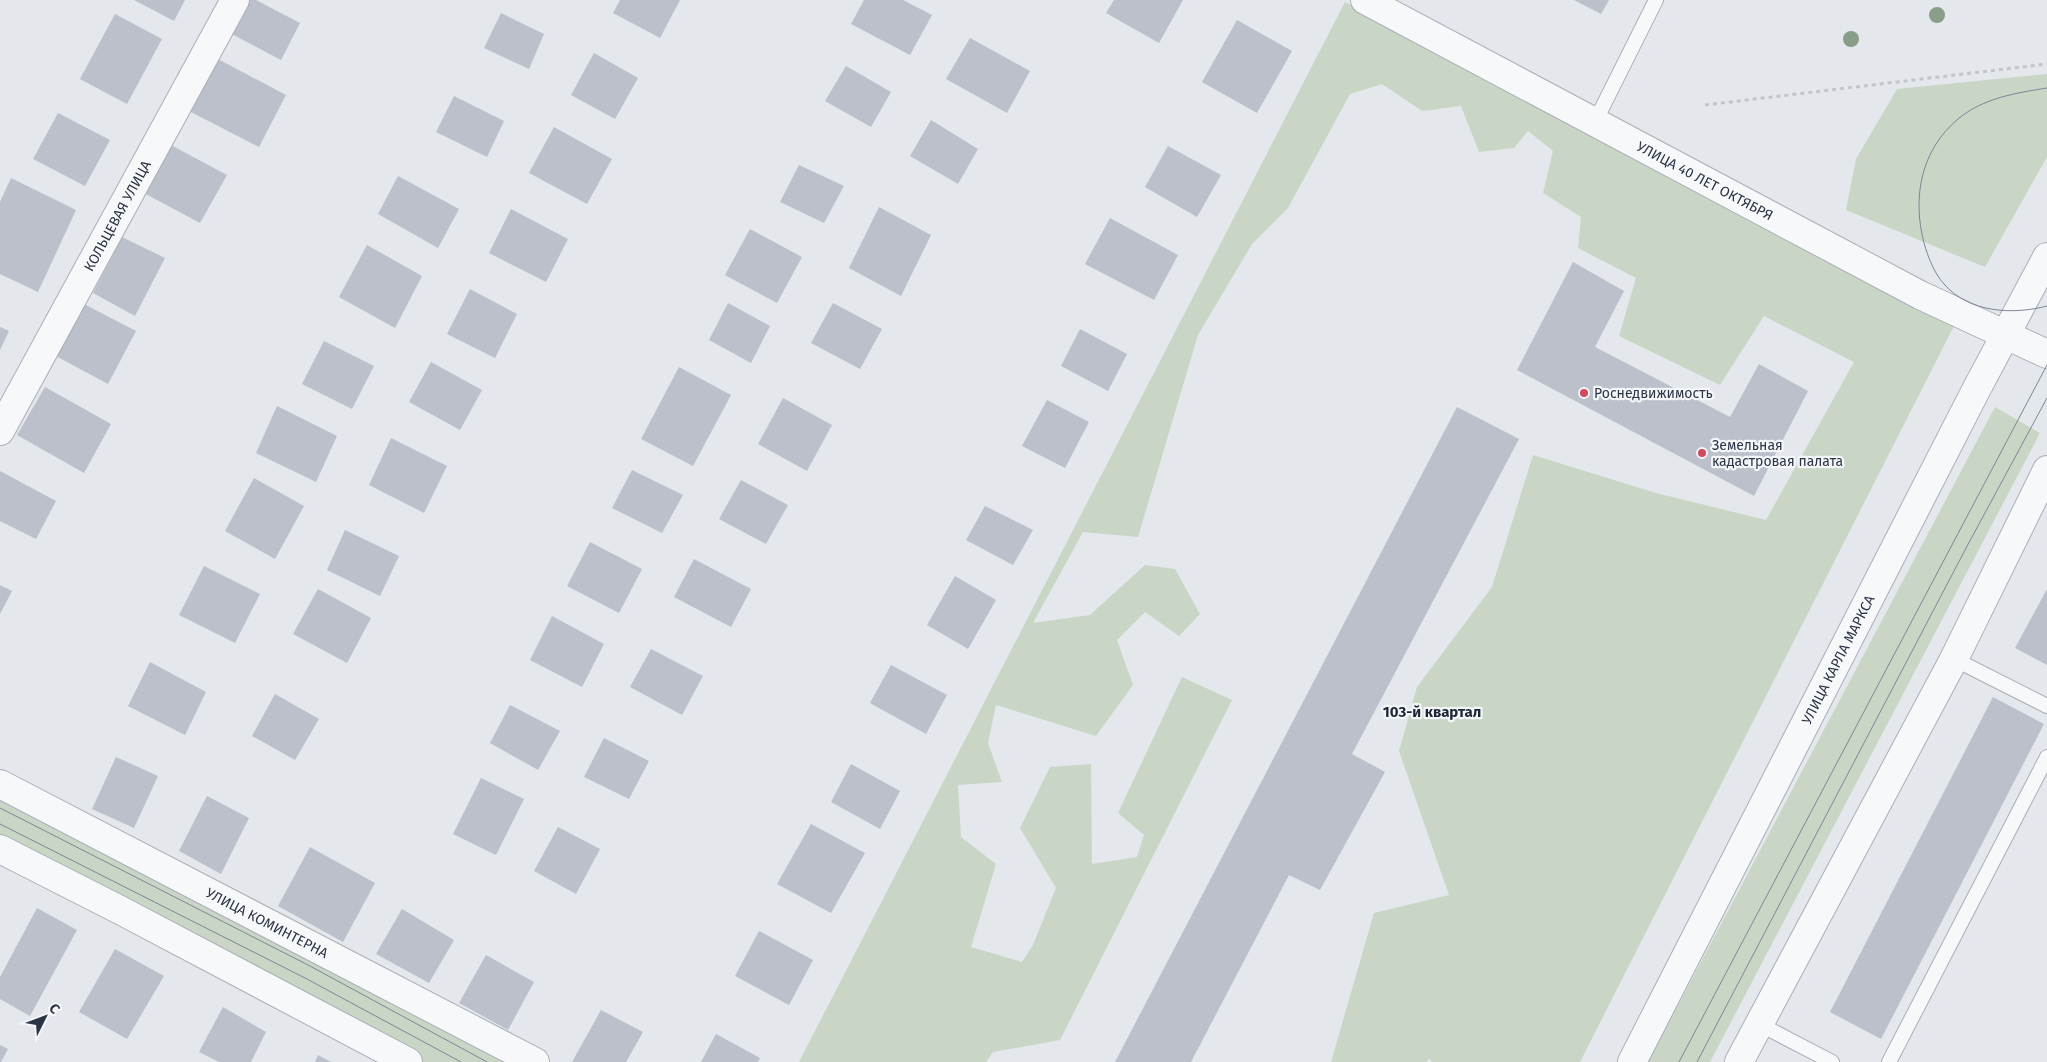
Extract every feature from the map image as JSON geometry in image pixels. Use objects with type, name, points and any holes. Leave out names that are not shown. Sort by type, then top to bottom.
[{"type":"street","name":"КОЛЬЦЕВАЯ УЛИЦА","points":[[0,431],[235,0]]},
{"type":"street","name":"УЛИЦА 40 ЛЕТ ОКТЯБРЯ","points":[[1365,0],[1920,295],[2047,354]]},
{"type":"street","name":"УЛИЦА КАРЛА МАРКСА","points":[[1632,1062],[2005,334],[2047,257]]},
{"type":"street","points":[[1739,1062],[1954,659],[2047,470]]},
{"type":"street","name":"УЛИЦА КОМИНТЕРНА","points":[[0,784],[536,1062]]},
{"type":"street","points":[[0,849],[408,1062]]},
{"type":"lane","points":[[1595,122],[1656,0]]},
{"type":"lane","points":[[1954,659],[2047,706]]},
{"type":"lane","points":[[1889,1062],[2047,757]]},
{"type":"lane","points":[[1759,1024],[1832,1062]]},
{"type":"path","points":[[1705,105],[2047,64]]},
{"type":"green space","points":[[1345,2],[1955,324],[1580,1062],[1432,1062],[1429,1058],[1427,1062],[1331,1062],[1374,913],[1449,895],[1399,751],[1417,687],[1492,587],[1533,455],[1656,493],[1766,520],[1854,362],[1764,316],[1720,385],[1619,336],[1636,278],[1578,248],[1581,217],[1543,193],[1553,151],[1528,131],[1514,148],[1479,152],[1461,106],[1422,111],[1382,84],[1350,94],[1288,208],[1252,244],[1198,335],[1138,537],[1083,532],[1033,623],[1090,615],[1145,565],[1175,569],[1200,614],[1179,636],[1145,612],[1117,640],[1133,685],[1096,736],[996,705],[988,743],[1002,782],[958,785],[961,837],[996,864],[971,947],[1022,962],[1033,945],[1056,888],[1020,828],[1050,767],[1091,764],[1092,864],[1137,857],[1144,835],[1118,813],[1182,677],[1232,700],[1060,1040],[993,1052],[986,1062],[799,1062]]},
{"type":"green space","points":[[2047,74],[2047,157],[1985,267],[1846,210],[1856,159],[1897,89]]},
{"type":"green space","points":[[1995,407],[2040,433],[1710,1062],[1648,1062]]},
{"type":"green space","points":[[0,801],[505,1062],[424,1062],[0,843]]},
{"type":"building","points":[[134,0],[185,0],[174,21]]},
{"type":"building","points":[[239,0],[256,0],[300,23],[281,60],[224,30]]},
{"type":"building","points":[[620,0],[680,0],[660,38],[613,13]]},
{"type":"building","points":[[864,0],[903,0],[932,15],[910,55],[851,24]]},
{"type":"building","points":[[1114,0],[1183,0],[1159,43],[1106,13]]},
{"type":"building","points":[[1574,0],[1609,0],[1601,14]]},
{"type":"building","points":[[501,13],[544,34],[529,69],[484,48]]},
{"type":"building","points":[[115,14],[162,39],[127,104],[80,79]]},
{"type":"building","points":[[1237,20],[1292,51],[1257,113],[1202,82]]},
{"type":"building","points":[[970,38],[1030,71],[1007,113],[946,79]]},
{"type":"building","points":[[594,53],[638,78],[615,119],[571,95]]},
{"type":"building","points":[[216,58],[286,95],[259,147],[187,110]]},
{"type":"building","points":[[846,66],[891,92],[871,127],[825,101]]},
{"type":"building","points":[[454,96],[504,121],[487,157],[436,132]]},
{"type":"building","points":[[58,113],[110,140],[85,186],[33,159]]},
{"type":"building","points":[[931,120],[978,149],[958,184],[910,156]]},
{"type":"building","points":[[554,127],[612,159],[587,204],[529,173]]},
{"type":"building","points":[[169,144],[227,175],[200,223],[142,192]]},
{"type":"building","points":[[1168,146],[1221,175],[1197,217],[1145,187]]},
{"type":"building","points":[[799,165],[844,186],[824,223],[780,202]]},
{"type":"building","points":[[398,176],[459,209],[438,248],[378,214]]},
{"type":"building","points":[[11,178],[76,210],[38,292],[0,274],[0,202]]},
{"type":"building","points":[[879,207],[931,235],[901,296],[849,268]]},
{"type":"building","points":[[511,209],[568,239],[546,282],[489,253]]},
{"type":"building","points":[[1110,218],[1178,255],[1154,300],[1085,264]]},
{"type":"building","points":[[750,229],[802,257],[777,303],[725,275]]},
{"type":"building","points":[[122,237],[165,258],[135,316],[93,293]]},
{"type":"building","points":[[367,245],[422,276],[395,328],[339,297]]},
{"type":"building","points":[[1573,262],[1624,291],[1595,347],[1730,417],[1759,364],[1808,391],[1754,496],[1517,370]]},
{"type":"building","points":[[470,289],[517,314],[495,358],[447,334]]},
{"type":"building","points":[[728,303],[770,326],[751,363],[709,340]]},
{"type":"building","points":[[833,303],[882,329],[860,369],[811,343]]},
{"type":"building","points":[[84,304],[136,331],[108,384],[56,356]]},
{"type":"building","points":[[0,327],[9,331],[0,350]]},
{"type":"building","points":[[1080,329],[1127,354],[1108,391],[1061,366]]},
{"type":"building","points":[[324,341],[374,366],[352,409],[302,384]]},
{"type":"building","points":[[431,362],[482,390],[460,430],[409,402]]},
{"type":"building","points":[[679,367],[731,395],[693,466],[641,439]]},
{"type":"building","points":[[45,387],[111,424],[84,473],[17,435]]},
{"type":"building","points":[[783,398],[832,425],[807,471],[758,444]]},
{"type":"building","points":[[1047,400],[1089,422],[1065,468],[1022,446]]},
{"type":"building","points":[[277,406],[337,436],[316,482],[256,453]]},
{"type":"building","points":[[1457,407],[1519,439],[1352,754],[1385,772],[1320,890],[1289,875],[1191,1062],[1115,1062]]},
{"type":"building","points":[[391,438],[447,466],[424,513],[369,485]]},
{"type":"building","points":[[632,470],[683,495],[662,533],[612,508]]},
{"type":"building","points":[[0,471],[56,501],[36,539],[0,521]]},
{"type":"building","points":[[254,478],[304,506],[275,559],[225,531]]},
{"type":"building","points":[[741,480],[788,505],[766,544],[719,519]]},
{"type":"building","points":[[985,506],[1033,530],[1013,565],[966,540]]},
{"type":"building","points":[[345,530],[399,556],[380,596],[327,570]]},
{"type":"building","points":[[590,542],[642,569],[619,613],[567,586]]},
{"type":"building","points":[[694,559],[751,589],[731,627],[674,597]]},
{"type":"building","points":[[204,566],[260,594],[235,643],[179,615]]},
{"type":"building","points":[[955,576],[996,600],[968,649],[927,625]]},
{"type":"building","points":[[0,585],[12,591],[0,614]]},
{"type":"building","points":[[318,589],[371,618],[347,663],[293,634]]},
{"type":"building","points":[[2047,589],[2047,665],[2015,648]]},
{"type":"building","points":[[552,616],[604,644],[582,687],[530,660]]},
{"type":"building","points":[[651,649],[703,676],[682,715],[630,687]]},
{"type":"building","points":[[150,662],[206,692],[185,735],[128,706]]},
{"type":"building","points":[[891,665],[947,695],[926,734],[870,703]]},
{"type":"building","points":[[275,694],[319,719],[295,760],[252,736]]},
{"type":"building","points":[[1993,697],[2044,724],[1881,1039],[1830,1012]]},
{"type":"building","points":[[510,705],[560,731],[538,770],[490,743]]},
{"type":"building","points":[[604,738],[649,761],[629,799],[584,777]]},
{"type":"building","points":[[116,757],[158,776],[134,828],[92,809]]},
{"type":"building","points":[[851,764],[900,791],[880,829],[831,802]]},
{"type":"building","points":[[481,778],[524,799],[496,855],[453,834]]},
{"type":"building","points":[[207,796],[249,818],[221,874],[179,851]]},
{"type":"building","points":[[811,824],[865,853],[831,913],[777,884]]},
{"type":"building","points":[[558,827],[600,849],[576,894],[534,871]]},
{"type":"building","points":[[310,847],[375,883],[343,942],[278,906]]},
{"type":"building","points":[[37,908],[77,930],[30,1016],[0,999],[0,977]]},
{"type":"building","points":[[402,909],[454,940],[429,983],[376,954]]},
{"type":"building","points":[[759,931],[813,960],[789,1005],[735,976]]},
{"type":"building","points":[[115,949],[164,976],[127,1039],[79,1012]]},
{"type":"building","points":[[486,955],[534,982],[508,1030],[459,1003]]},
{"type":"building","points":[[223,1007],[266,1032],[251,1062],[219,1062],[199,1052]]},
{"type":"building","points":[[601,1010],[643,1032],[626,1062],[572,1062]]},
{"type":"building","points":[[716,1034],[760,1058],[758,1062],[701,1062]]},
{"type":"building","points":[[0,1045],[8,1049],[1,1062],[0,1062]]},
{"type":"building","points":[[318,1055],[331,1062],[315,1062]]},
{"type":"tram line","points":[[2047,88],[2012,94],[1989,101],[1968,112],[1945,131],[1935,145],[1928,160],[1923,175],[1919,209],[1920,226],[1929,259],[1940,280],[1954,294],[1979,306],[2006,311],[2047,306]]},
{"type":"tram line","points":[[1679,1062],[2047,365]]},
{"type":"tram line","points":[[1697,1062],[1965,550],[2047,398]]},
{"type":"tram line","points":[[0,808],[310,966],[487,1062]]},
{"type":"tram line","points":[[0,824],[305,978],[461,1062]]},
{"type":"place","name":"Роснедвижимость","points":[[1584,393]]},
{"type":"place","name":"Земельная кадастровая палата","points":[[1702,453]]},
{"type":"district","name":"103-й квартал","points":[[1432,712]]}]
